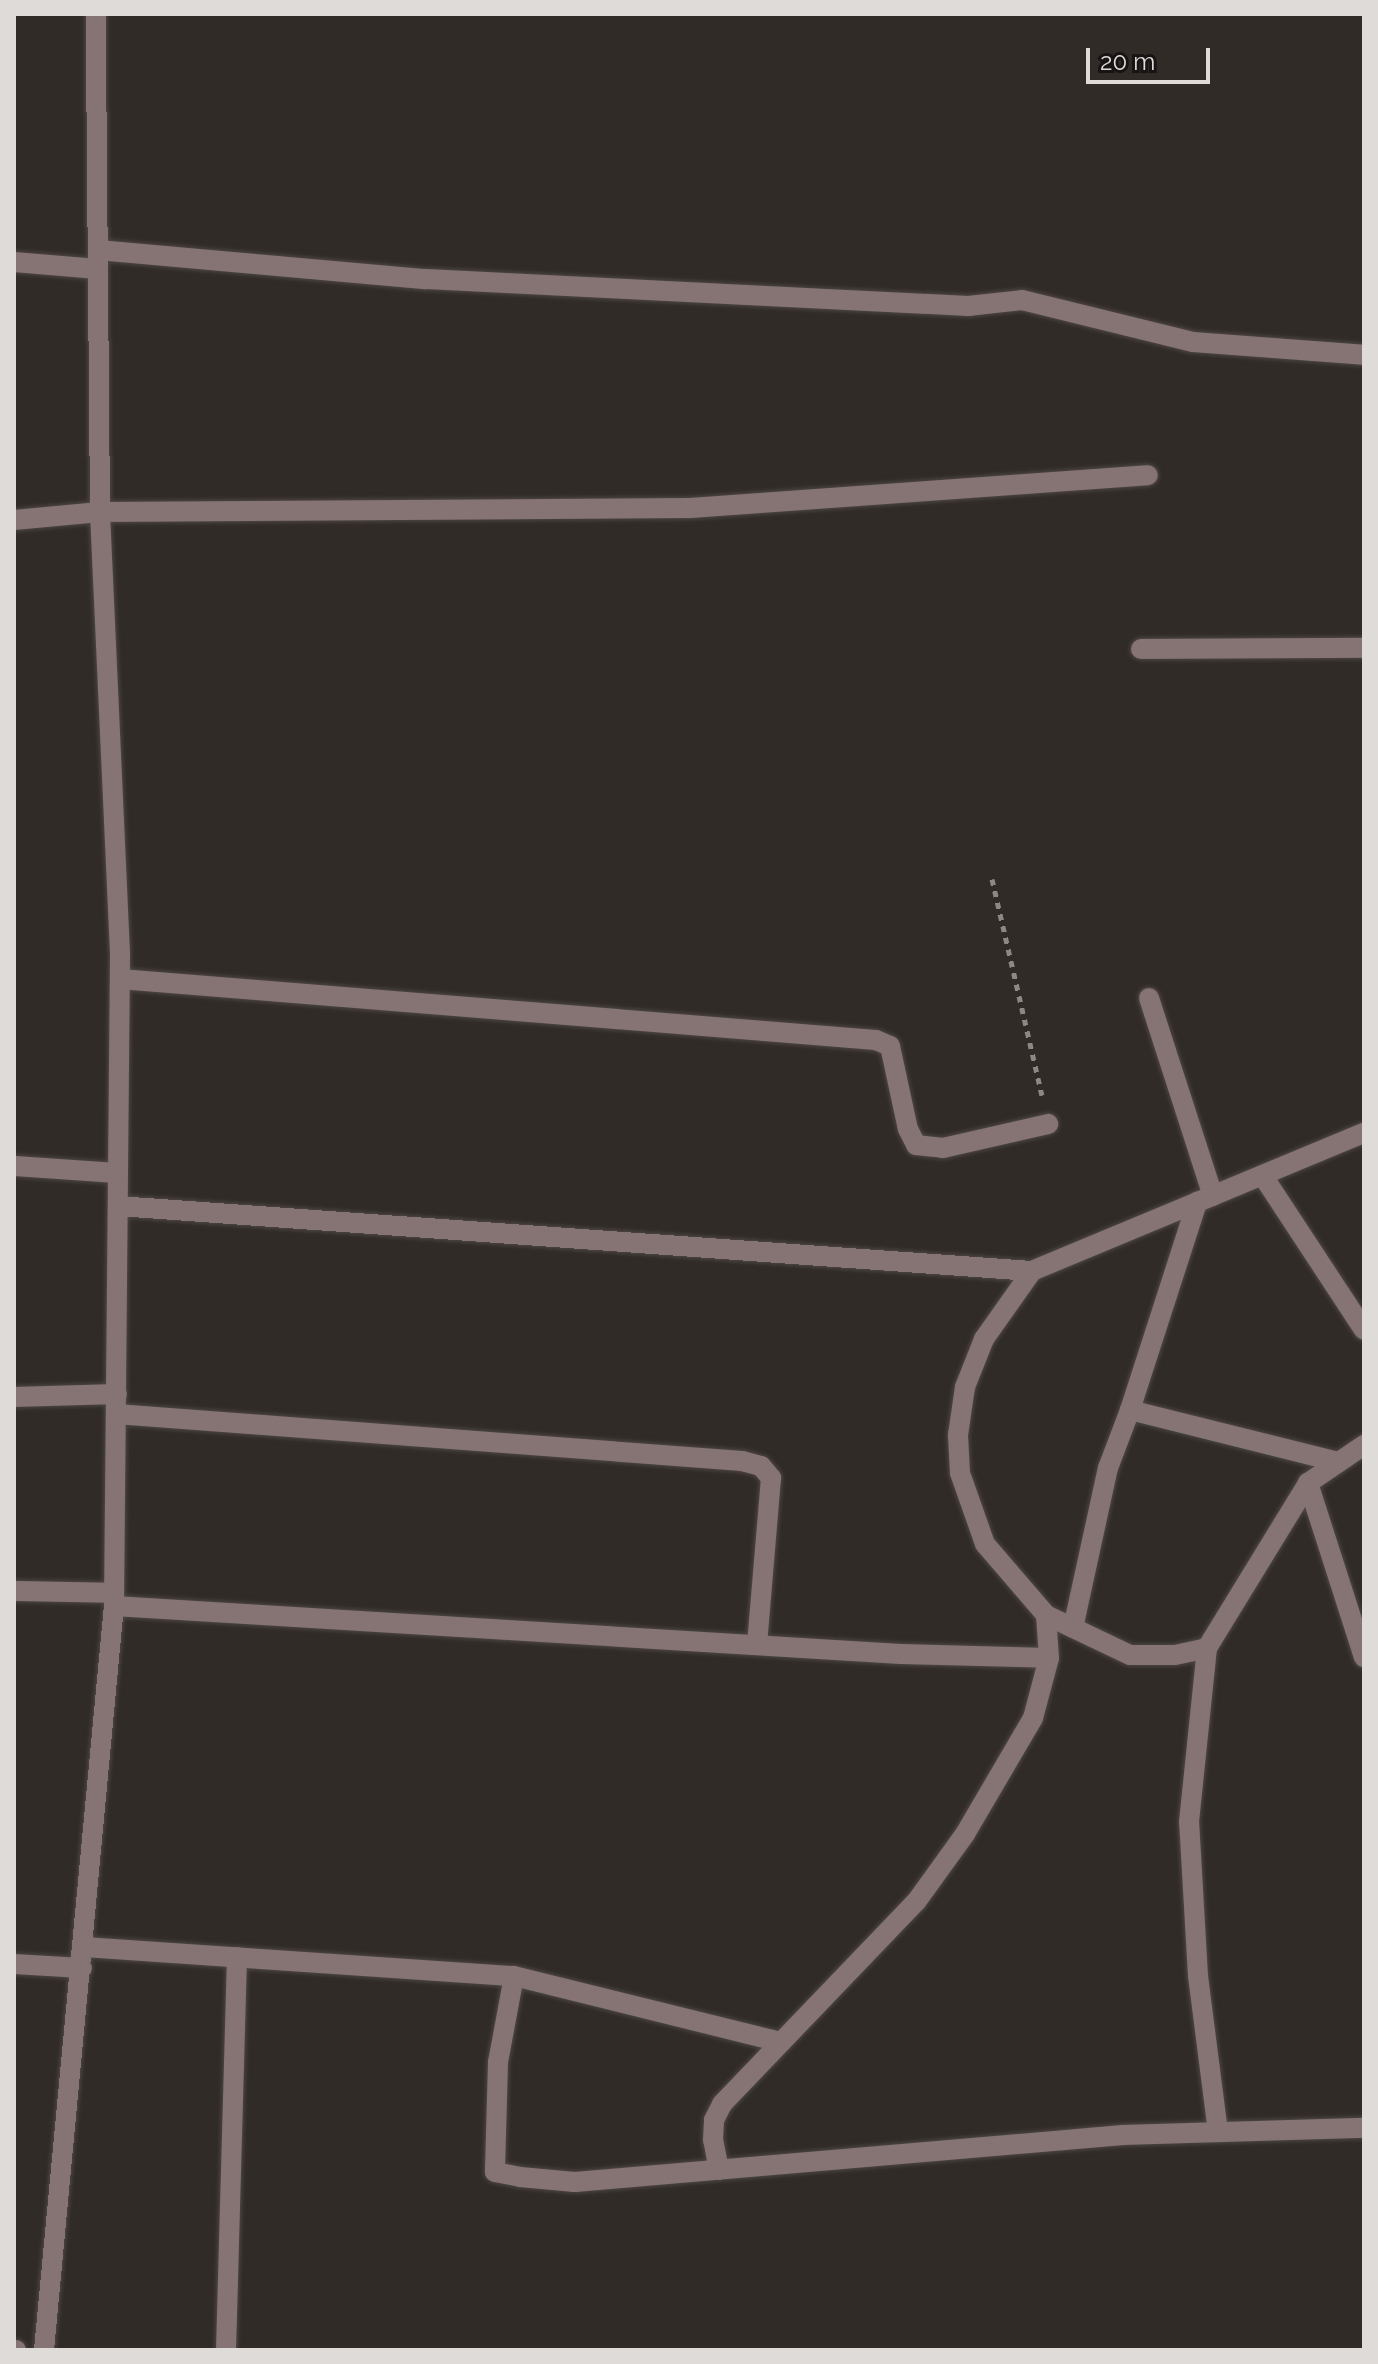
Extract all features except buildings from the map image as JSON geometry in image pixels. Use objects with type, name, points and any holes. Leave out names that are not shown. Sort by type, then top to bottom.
[{"type":"street","points":[[44,2350],[114,1600],[120,979],[100,512],[96,14]]},
{"type":"street","points":[[14,262],[98,260],[968,306],[1022,300],[1193,342],[1364,355]]},
{"type":"street","points":[[14,520],[100,512],[690,508],[1148,475]]},
{"type":"street","points":[[1141,649],[1364,648]]},
{"type":"street","points":[[120,979],[876,1040],[890,1046],[908,1129],[916,1145],[943,1148],[1048,1124]]},
{"type":"street","points":[[1073,1628],[1108,1468],[1205,1199],[1149,998]]},
{"type":"street","points":[[118,1206],[1032,1271],[1364,1133]]},
{"type":"street","points":[[14,1166],[118,1173]]},
{"type":"street","points":[[1263,1176],[1364,1330]]},
{"type":"street","points":[[1032,1271],[984,1339],[965,1387],[958,1435],[960,1473],[985,1544],[1046,1615],[1130,1655],[1175,1655],[1207,1648]]},
{"type":"street","points":[[14,1397],[742,1461],[761,1466],[771,1478],[757,1643]]},
{"type":"street","points":[[1130,1410],[1339,1462]]},
{"type":"street","points":[[1218,2132],[1198,1976],[1189,1822],[1207,1648],[1308,1483],[1364,1445]]},
{"type":"street","points":[[1308,1483],[1364,1657]]},
{"type":"street","points":[[14,1591],[901,1654],[1049,1658]]},
{"type":"street","points":[[719,2170],[713,2140],[714,2120],[722,2104],[916,1902],[965,1834],[1033,1718],[1049,1658],[1046,1615]]},
{"type":"street","points":[[84,1947],[514,1976],[781,2042]]},
{"type":"street","points":[[226,2350],[237,1957]]},
{"type":"street","points":[[14,1964],[82,1968]]},
{"type":"street","points":[[514,1976],[498,2062],[495,2172],[575,2182],[1059,2140],[1364,2128]]},
{"type":"path","points":[[992,879],[1048,1124]]}]
